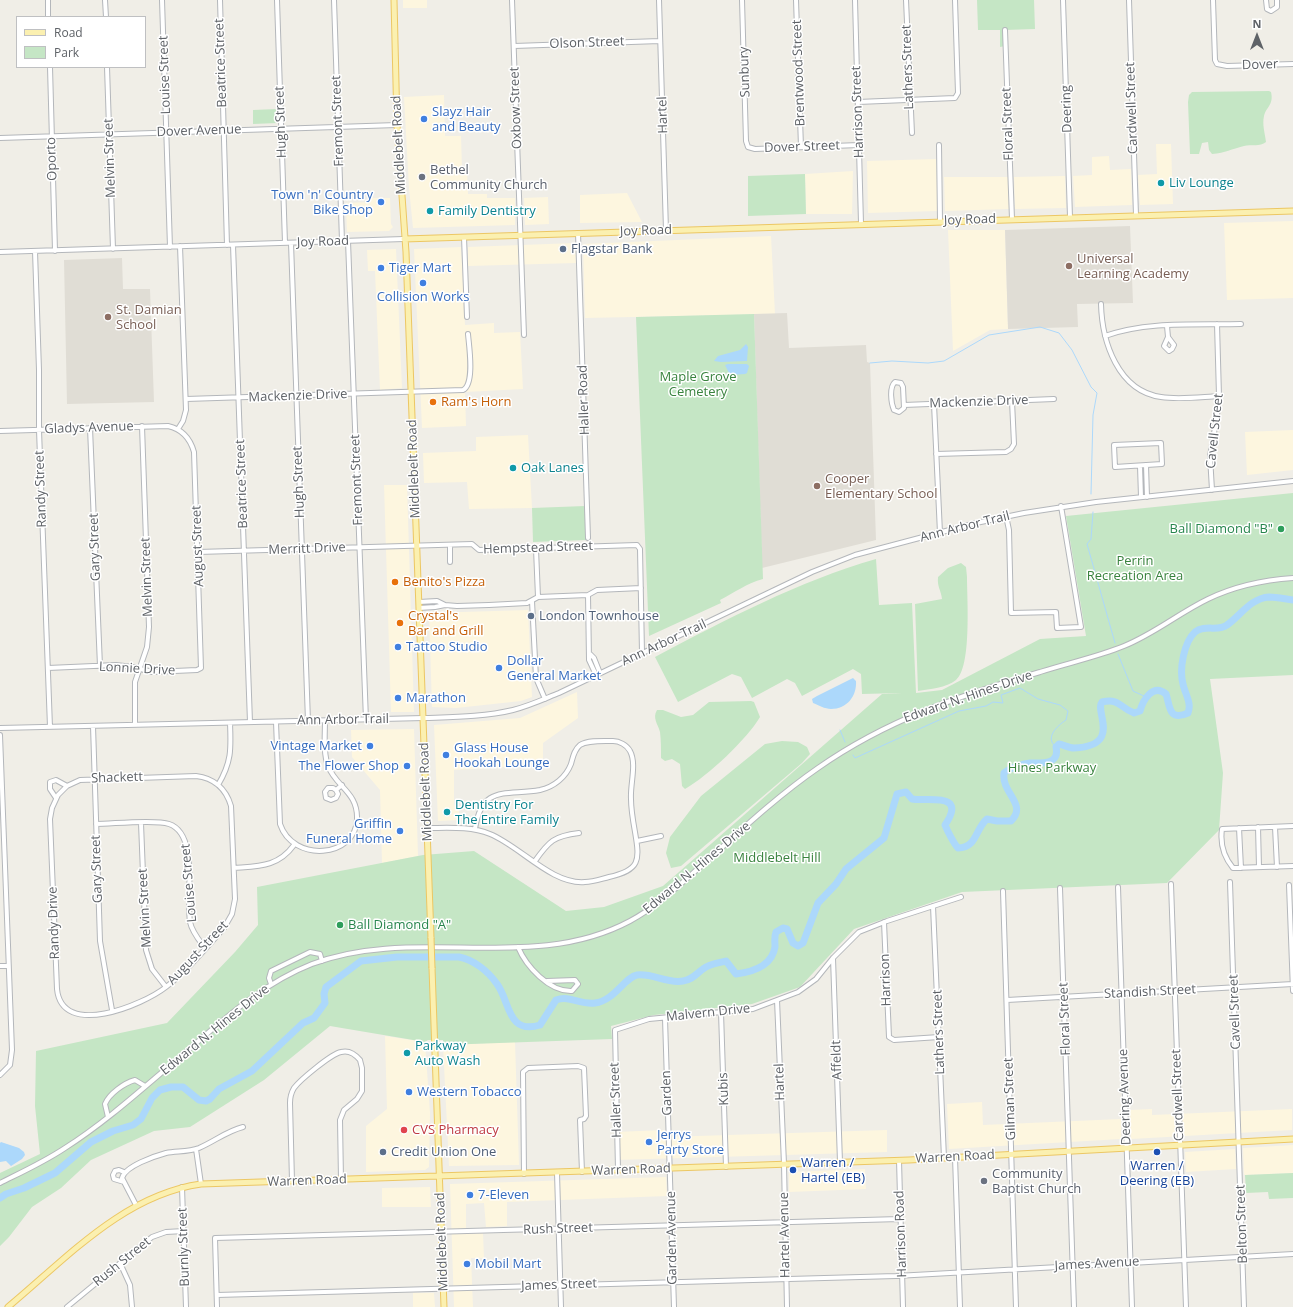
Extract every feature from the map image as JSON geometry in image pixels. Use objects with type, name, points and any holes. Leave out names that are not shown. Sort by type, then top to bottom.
[{"type":"main road","name":"Middlebelt Road","points":[[394,0],[397,125],[411,392],[424,718],[444,1307]]},
{"type":"main road","name":"Joy Road","points":[[404,239],[862,223],[1293,211]]},
{"type":"main road","name":"Warren Road","points":[[8,1307],[111,1222],[136,1205],[158,1195],[182,1187],[201,1184],[557,1173],[899,1160],[1293,1139]]},
{"type":"street","points":[[48,0],[48,16]]},
{"type":"street","points":[[105,0],[106,16]]},
{"type":"street","name":"Louise Street","points":[[162,0],[170,247]]},
{"type":"street","name":"Beatrice Street","points":[[220,0],[228,245]]},
{"type":"street","name":"Hugh Street","points":[[277,0],[285,243]]},
{"type":"street","name":"Fremont Street","points":[[334,0],[342,241]]},
{"type":"street","name":"Oxbow Street","points":[[512,0],[524,335]]},
{"type":"street","name":"Hartel","points":[[659,0],[666,230]]},
{"type":"street","name":"Sunbury","points":[[742,0],[747,145]]},
{"type":"street","name":"Brentwood Street","points":[[796,0],[801,147]]},
{"type":"street","name":"Harrison Street","points":[[855,0],[862,223]]},
{"type":"street","name":"Lathers Street","points":[[906,0],[909,101],[912,133]]},
{"type":"street","points":[[858,102],[954,99],[958,94],[954,0]]},
{"type":"street","name":"Deering","points":[[1063,0],[1070,217]]},
{"type":"street","name":"Cardwell Street","points":[[1129,0],[1136,215]]},
{"type":"street","name":"Dover","points":[[1213,0],[1215,60],[1219,65],[1293,64]]},
{"type":"street","points":[[1266,0],[1266,8],[1272,11],[1277,8],[1277,0]]},
{"type":"street","name":"Floral Street","points":[[1005,30],[1012,219]]},
{"type":"street","name":"Olson Street","points":[[514,46],[660,41]]},
{"type":"street","name":"Oporto","points":[[50,68],[55,250]]},
{"type":"street","name":"Melvin Street","points":[[107,68],[113,248]]},
{"type":"street","name":"Dover Avenue","points":[[0,138],[397,125]]},
{"type":"street","name":"Dover Street","points":[[747,145],[748,147],[755,149],[859,145]]},
{"type":"street","points":[[939,145],[940,221]]},
{"type":"street","name":"Haller Road","points":[[578,233],[588,538]]},
{"type":"street","points":[[464,237],[467,317]]},
{"type":"street","name":"Joy Road","points":[[0,252],[404,239]]},
{"type":"street","name":"Fremont Street","points":[[348,241],[366,720]]},
{"type":"street","name":"Hugh Street","points":[[291,243],[308,721]]},
{"type":"street","name":"Beatrice Street","points":[[233,245],[250,722]]},
{"type":"street","points":[[178,429],[185,416],[186,399],[180,246]]},
{"type":"street","name":"Randy Street","points":[[35,251],[39,370],[39,430],[50,727]]},
{"type":"street","points":[[1101,304],[1105,336],[1111,353],[1120,371],[1130,382],[1144,392],[1166,398],[1219,396]]},
{"type":"street","name":"Cavell Street","points":[[1212,490],[1210,456],[1218,416],[1219,396],[1217,324]]},
{"type":"street","points":[[1105,336],[1135,328],[1241,324]]},
{"type":"street","points":[[1168,326],[1168,337]]},
{"type":"street","name":"Mackenzie Drive","points":[[186,399],[457,391],[467,388],[470,377],[468,334]]},
{"type":"street","name":"Mackenzie Drive","points":[[895,382],[899,382],[902,385],[904,405],[903,409],[899,412],[893,408],[891,388],[895,382]]},
{"type":"street","name":"Mackenzie Drive","points":[[904,405],[1054,399]]},
{"type":"street","points":[[936,454],[1006,452],[1010,450],[1014,444],[1012,401]]},
{"type":"street","points":[[934,404],[940,533]]},
{"type":"street","name":"Gladys Avenue","points":[[0,431],[162,425],[178,429]]},
{"type":"street","name":"Melvin Street","points":[[135,725],[135,688],[139,669],[147,647],[149,627],[142,426]]},
{"type":"street","name":"Gary Street","points":[[90,428],[100,666]]},
{"type":"street","name":"August Street","points":[[178,429],[189,439],[194,452],[201,668]]},
{"type":"street","points":[[1161,442],[1162,464],[1140,466],[1115,467],[1114,445],[1161,442]]},
{"type":"street","points":[[1140,466],[1141,497]]},
{"type":"street","points":[[1146,466],[1148,496]]},
{"type":"street","name":"Ann Arbor Trail","points":[[0,728],[366,720],[491,714],[521,708],[545,699],[833,562],[1006,516],[1061,506],[1293,481]]},
{"type":"street","points":[[1006,516],[1009,530],[1011,613],[1056,612],[1057,628],[1082,627],[1061,506]]},
{"type":"street","name":"Hempstead Street","points":[[417,546],[472,544],[479,550],[639,546],[641,588]]},
{"type":"street","points":[[450,545],[450,562]]},
{"type":"street","name":"Merritt Drive","points":[[198,552],[417,546]]},
{"type":"street","points":[[536,549],[538,597]]},
{"type":"street","name":"Edward N. Hines Drive","points":[[0,1183],[63,1150],[108,1117],[242,1004],[271,984],[292,973],[322,960],[349,953],[374,949],[518,947],[567,944],[594,937],[631,921],[660,902],[775,801],[809,774],[852,745],[896,722],[961,696],[1125,645],[1159,628],[1205,600],[1230,590],[1265,581],[1293,578]]},
{"type":"street","points":[[419,605],[435,608],[445,605],[524,604],[538,597],[588,595],[597,590],[641,588],[642,653]]},
{"type":"street","points":[[588,595],[589,660],[596,675]]},
{"type":"street","points":[[532,601],[536,678],[545,699]]},
{"type":"street","points":[[590,654],[594,658],[600,673]]},
{"type":"street","name":"Lonnie Drive","points":[[48,668],[124,666],[152,672],[201,668]]},
{"type":"street","points":[[276,722],[279,820],[284,834],[294,845],[303,849],[315,851],[339,846],[349,840],[357,826],[354,800],[332,773],[327,762],[325,720]]},
{"type":"street","points":[[218,785],[226,770],[230,758],[230,723]]},
{"type":"street","name":"Gary Street","points":[[92,726],[100,941],[112,1010]]},
{"type":"street","points":[[0,735],[2,822],[12,1050],[10,1065],[0,1075]]},
{"type":"street","points":[[427,828],[475,829],[497,837],[565,879],[579,882],[593,881],[622,874],[631,869],[638,856],[631,804],[632,756],[626,745],[613,741],[588,742],[580,745],[574,752],[570,766],[564,776],[557,783],[549,787],[536,790],[504,792],[492,797],[479,810],[475,829]]},
{"type":"street","name":"Shackett","points":[[51,834],[50,814],[56,798],[67,786],[80,780],[196,776],[208,778],[218,785]]},
{"type":"street","points":[[56,798],[49,787],[50,782],[56,780],[67,786]]},
{"type":"street","name":"August Street","points":[[66,1009],[82,1016],[112,1010],[140,1002],[166,987],[224,928],[232,914],[235,899],[234,868],[231,806],[226,795],[218,785]]},
{"type":"street","points":[[336,790],[342,785]]},
{"type":"street","name":"Melvin Street","points":[[141,823],[146,950],[152,969],[166,987]]},
{"type":"street","name":"Louise Street","points":[[96,824],[169,823],[178,829],[185,837],[188,848],[190,921],[195,935],[205,948]]},
{"type":"street","points":[[1293,829],[1293,826],[1222,829],[1221,836],[1223,851],[1233,868],[1293,866]]},
{"type":"street","points":[[1258,827],[1259,867]]},
{"type":"street","points":[[1275,827],[1278,867]]},
{"type":"street","points":[[1239,828],[1241,868]]},
{"type":"street","points":[[535,861],[546,845],[554,839],[564,835],[579,833]]},
{"type":"street","name":"Randy Drive","points":[[51,834],[57,989],[59,999],[66,1009]]},
{"type":"street","points":[[637,841],[661,836]]},
{"type":"street","points":[[234,868],[271,864],[282,858],[294,845]]},
{"type":"street","name":"Cavell Street","points":[[1230,882],[1239,1141]]},
{"type":"street","name":"Cardwell Street","points":[[1172,884],[1186,1307]]},
{"type":"street","points":[[1289,885],[1293,991]]},
{"type":"street","name":"Deering Avenue","points":[[1118,887],[1132,1307]]},
{"type":"street","name":"Floral Street","points":[[1060,888],[1070,1151],[1074,1307]]},
{"type":"street","name":"Gilman Street","points":[[1003,891],[1016,1307]]},
{"type":"street","name":"Malvern Drive","points":[[615,1030],[644,1020],[753,1009],[798,992],[809,985],[854,935],[884,922],[961,897]]},
{"type":"street","name":"Lathers Street","points":[[933,906],[944,1158]]},
{"type":"street","name":"Harrison","points":[[884,922],[890,1038],[894,1040],[939,1037]]},
{"type":"street","points":[[518,947],[524,959],[547,982],[564,992],[572,991],[578,984],[575,980],[569,979],[547,982]]},
{"type":"street","points":[[271,984],[268,978],[271,971],[310,952],[320,954],[322,960]]},
{"type":"street","name":"Affeldt","points":[[833,958],[840,1162]]},
{"type":"street","points":[[0,966],[8,966]]},
{"type":"street","name":"Standish Street","points":[[1007,1000],[1293,984]]},
{"type":"street","name":"Hartel","points":[[777,1000],[784,1164]]},
{"type":"street","name":"Kubis","points":[[721,1012],[726,1166]]},
{"type":"street","name":"Garden","points":[[665,1018],[670,1169]]},
{"type":"street","name":"Haller Street","points":[[615,1030],[618,1170]]},
{"type":"street","points":[[292,1181],[291,1096],[298,1084],[337,1053],[344,1051],[355,1055],[361,1064],[362,1082],[361,1093],[344,1110],[340,1120],[341,1180]]},
{"type":"street","points":[[524,1174],[523,1072],[528,1068],[578,1066],[584,1068],[586,1116],[584,1119],[580,1120],[582,1172]]},
{"type":"street","points":[[108,1117],[105,1104],[107,1100],[118,1090],[135,1080],[146,1086]]},
{"type":"street","points":[[124,1182],[114,1179],[113,1176],[115,1172],[119,1170],[124,1172],[159,1155],[196,1149],[228,1131],[244,1127]]},
{"type":"street","name":"Belton Street","points":[[1239,1141],[1244,1307]]},
{"type":"street","points":[[196,1149],[201,1184]]},
{"type":"street","points":[[955,1157],[960,1307]]},
{"type":"street","name":"Harrison Road","points":[[899,1160],[903,1307]]},
{"type":"street","name":"Hartel Avenue","points":[[784,1164],[787,1307]]},
{"type":"street","name":"Garden Avenue","points":[[670,1169],[674,1307]]},
{"type":"street","points":[[124,1172],[124,1182],[136,1205]]},
{"type":"street","points":[[557,1173],[561,1307]]},
{"type":"street","name":"Burnly Street","points":[[182,1187],[186,1307]]},
{"type":"street","name":"Rush Street","points":[[217,1295],[215,1238],[900,1219]]},
{"type":"street","name":"Rush Street","points":[[67,1307],[155,1236],[166,1232],[184,1231]]},
{"type":"street","name":"James Avenue","points":[[902,1275],[1293,1254]]},
{"type":"street","points":[[120,1263],[130,1285],[132,1307]]},
{"type":"street","name":"James Street","points":[[217,1295],[902,1275]]},
{"type":"street","points":[[217,1295],[217,1307]]},
{"type":"shaded area","points":[[403,0],[427,0],[427,8],[403,8]]},
{"type":"shaded area","points":[[444,95],[445,136],[461,136],[462,169],[467,169],[468,194],[487,194],[487,198],[515,198],[515,225],[413,228],[409,188],[404,97]]},
{"type":"shaded area","points":[[1156,144],[1171,144],[1173,204],[1140,205],[1138,175],[1157,174]]},
{"type":"shaded area","points":[[1109,156],[1110,170],[1131,169],[1132,205],[1075,207],[1073,176],[1092,175],[1092,157]]},
{"type":"shaded area","points":[[936,159],[938,211],[868,213],[867,161]]},
{"type":"shaded area","points":[[853,171],[852,214],[806,214],[805,174]]},
{"type":"shaded area","points":[[1065,176],[1066,208],[1015,209],[1014,177]]},
{"type":"shaded area","points":[[944,177],[1008,177],[1009,209],[945,211]]},
{"type":"shaded area","points":[[627,193],[642,222],[580,223],[580,195]]},
{"type":"shaded area","points":[[548,197],[549,224],[525,225],[524,198]]},
{"type":"shaded area","points":[[369,198],[390,198],[391,224],[393,227],[389,231],[347,232],[346,203],[368,202]]},
{"type":"shaded area","points":[[1293,221],[1293,298],[1227,300],[1224,223]]},
{"type":"shaded area","name":"Universal Learning Academy","points":[[1130,226],[1133,303],[1077,304],[1078,327],[1008,329],[1005,230]]},
{"type":"shaded area","points":[[948,230],[1005,230],[1008,329],[990,330],[953,351]]},
{"type":"shaded area","points":[[771,236],[775,314],[585,318],[583,244]]},
{"type":"shaded area","points":[[575,243],[576,263],[468,266],[468,247]]},
{"type":"shaded area","points":[[461,247],[465,325],[494,323],[494,333],[520,332],[523,389],[465,392],[466,426],[422,428],[414,249]]},
{"type":"shaded area","points":[[396,249],[402,388],[380,390],[375,271],[368,271],[367,250]]},
{"type":"shaded area","name":"St. Damian School","points":[[122,258],[123,289],[150,289],[154,402],[67,404],[64,260]]},
{"type":"shaded area","name":"Cooper Elementary School","points":[[787,313],[789,348],[866,345],[867,362],[870,363],[876,540],[762,568],[754,314]]},
{"type":"shaded area","points":[[1293,430],[1293,470],[1247,475],[1245,432]]},
{"type":"shaded area","points":[[528,435],[532,508],[469,509],[467,482],[424,483],[423,453],[476,451],[476,437]]},
{"type":"shaded area","points":[[384,485],[407,485],[414,712],[391,712]]},
{"type":"shaded area","points":[[528,610],[532,697],[521,701],[456,708],[432,707],[429,613]]},
{"type":"shaded area","points":[[577,692],[578,718],[543,743],[543,765],[454,770],[454,805],[459,804],[459,820],[438,821],[434,725],[520,718]]},
{"type":"shaded area","points":[[414,729],[418,856],[382,863],[380,790],[352,757],[351,730]]},
{"type":"shaded area","points":[[385,1036],[425,1042],[430,1113],[429,1167],[425,1170],[366,1172],[366,1126],[387,1109]]},
{"type":"shaded area","points":[[515,1042],[519,1165],[449,1166],[443,1045]]},
{"type":"shaded area","points":[[982,1102],[983,1125],[1121,1119],[1121,1139],[949,1149],[947,1104]]},
{"type":"shaded area","points":[[1152,1109],[1152,1115],[1292,1109],[1292,1130],[1131,1139],[1130,1110]]},
{"type":"shaded area","points":[[664,1130],[665,1137],[887,1130],[887,1152],[615,1160],[615,1132]]},
{"type":"shaded area","points":[[1293,1145],[1293,1173],[1244,1174],[1243,1148]]},
{"type":"shaded area","points":[[1235,1149],[1236,1169],[1186,1172],[1185,1152]]},
{"type":"shaded area","points":[[865,1169],[866,1189],[789,1192],[789,1172]]},
{"type":"shaded area","points":[[666,1177],[667,1196],[507,1202],[507,1226],[486,1227],[484,1203],[466,1204],[466,1234],[483,1233],[484,1258],[471,1258],[473,1307],[454,1307],[450,1184]]},
{"type":"shaded area","points":[[430,1187],[431,1207],[382,1207],[382,1188]]},
{"type":"shaded area","points":[[413,1293],[434,1293],[435,1307],[413,1307]]},
{"type":"green space","points":[[977,0],[1034,0],[1035,29],[1005,30],[1005,46],[1000,47],[1000,30],[978,30]]},
{"type":"green space","points":[[1192,92],[1271,92],[1272,96],[1263,119],[1266,142],[1264,144],[1247,145],[1221,153],[1212,154],[1209,150],[1208,142],[1202,143],[1199,154],[1190,154],[1188,102],[1189,95]]},
{"type":"green space","points":[[277,109],[278,123],[253,124],[253,110]]},
{"type":"green space","points":[[805,174],[806,214],[748,216],[748,176]]},
{"type":"green space","name":"Maple Grove Cemetery","points":[[754,314],[763,579],[720,600],[721,603],[649,636],[636,317]]},
{"type":"green space","name":"Hines Parkway","points":[[1293,493],[1293,675],[1210,679],[1223,773],[1219,830],[1167,883],[962,892],[854,929],[800,987],[752,1004],[654,1015],[611,1026],[612,1039],[443,1045],[443,1040],[428,1040],[425,1042],[330,1026],[264,1080],[190,1127],[154,1131],[91,1160],[61,1188],[32,1207],[9,1237],[0,1246],[0,1173],[40,1154],[35,1106],[36,1051],[167,1023],[235,952],[258,925],[257,887],[423,855],[474,851],[566,911],[604,907],[663,886],[882,694],[902,693],[862,694],[861,674],[853,669],[802,696],[795,683],[787,679],[752,698],[741,677],[732,674],[678,702],[655,657],[763,602],[819,578],[876,559],[879,605],[912,603],[916,693],[942,690],[1040,639],[1086,636],[1066,516]]},
{"type":"green space","points":[[585,506],[586,540],[533,542],[532,508]]},
{"type":"green space","points":[[961,563],[966,567],[968,632],[967,647],[961,673],[956,680],[948,685],[918,691],[915,604],[942,599],[938,577],[948,568]]},
{"type":"green space","points":[[709,702],[754,702],[760,717],[754,726],[737,746],[705,775],[685,789],[682,786],[680,764],[672,759],[665,761],[661,758],[660,732],[655,718],[657,710],[663,710],[681,717],[693,715]]},
{"type":"green space","points":[[782,741],[798,742],[807,747],[810,754],[802,763],[681,866],[671,868],[666,853],[670,837],[701,796],[765,744]]},
{"type":"green space","points":[[1293,1173],[1293,1198],[1269,1199],[1268,1192],[1246,1193],[1245,1175]]},
{"type":"water","points":[[746,344],[748,347],[747,361],[714,361],[718,356],[740,350]]},
{"type":"water","points":[[747,364],[749,366],[747,373],[745,374],[730,375],[725,365]]},
{"type":"water","points":[[853,678],[856,681],[855,692],[850,701],[842,707],[831,709],[824,708],[813,703],[812,699]]},
{"type":"water","points":[[1,1142],[19,1148],[25,1155],[22,1159],[11,1166],[6,1161],[0,1162]]},
{"type":"waterway","points":[[870,363],[892,361],[928,363],[944,361],[989,335],[1040,327],[1059,333],[1072,350],[1091,387],[1097,393],[1093,415],[1091,494]]},
{"type":"waterway","points":[[1093,512],[1091,539],[1087,544],[1115,643]]},
{"type":"waterway","points":[[0,1198],[55,1173],[91,1142],[113,1131],[133,1125],[141,1119],[152,1098],[160,1090],[171,1087],[183,1087],[199,1100],[206,1101],[210,1099],[219,1089],[252,1071],[303,1023],[314,1018],[325,1003],[324,994],[326,987],[361,961],[397,957],[465,958],[480,967],[497,984],[515,1021],[521,1025],[529,1027],[540,1025],[556,1000],[571,999],[585,1003],[602,1001],[613,994],[628,980],[637,975],[677,982],[691,978],[708,966],[726,961],[736,974],[755,970],[770,959],[775,947],[776,932],[783,928],[787,929],[793,943],[798,946],[803,943],[818,903],[836,884],[846,869],[884,838],[897,794],[906,792],[912,799],[943,800],[949,803],[952,807],[951,814],[945,825],[958,848],[969,845],[987,819],[1011,821],[1015,815],[1017,809],[1006,787],[1004,773],[1023,764],[1045,763],[1053,760],[1057,753],[1056,747],[1059,744],[1074,748],[1089,746],[1098,741],[1102,735],[1103,728],[1102,702],[1116,702],[1134,713],[1140,711],[1149,694],[1157,690],[1166,694],[1169,707],[1173,714],[1181,715],[1188,713],[1189,706],[1182,678],[1182,664],[1185,649],[1191,636],[1199,630],[1220,628],[1227,625],[1251,604],[1263,598],[1272,597],[1293,600]]},
{"type":"waterway","points":[[1118,654],[1133,691],[1146,697]]},
{"type":"waterway","points":[[853,755],[855,758],[959,711],[986,706],[993,702],[1003,703],[1001,695],[1020,688],[1038,699],[1060,705],[1068,711],[1066,720],[1053,732],[1051,740],[1056,747]]},
{"type":"waterway","points":[[840,730],[845,742]]},
{"type":"place","name":"Slayz Hair and Beauty","points":[[424,119]]},
{"type":"place","name":"Bethel Community Church","points":[[422,177]]},
{"type":"place","name":"Liv Lounge","points":[[1161,183]]},
{"type":"place","name":"Town 'n' Country Bike Shop","points":[[381,202]]},
{"type":"place","name":"Family Dentistry","points":[[430,211]]},
{"type":"place","name":"Flagstar Bank","points":[[563,249]]},
{"type":"place","name":"Universal Learning Academy","points":[[1069,266]]},
{"type":"place","name":"Tiger Mart","points":[[381,268]]},
{"type":"place","name":"Collision Works","points":[[423,283]]},
{"type":"place","name":"St. Damian School","points":[[108,317]]},
{"type":"place","name":"Ram's Horn","points":[[433,402]]},
{"type":"place","name":"Oak Lanes","points":[[513,468]]},
{"type":"place","name":"Cooper Elementary School","points":[[817,486]]},
{"type":"place","name":"Ball Diamond \"B\"","points":[[1281,529]]},
{"type":"place","name":"Benito's Pizza","points":[[395,582]]},
{"type":"place","name":"London Townhouse","points":[[531,616]]},
{"type":"place","name":"Crystal's Bar and Grill","points":[[400,623]]},
{"type":"place","name":"Tattoo Studio","points":[[398,647]]},
{"type":"place","name":"Dollar General Market","points":[[499,668]]},
{"type":"place","name":"Marathon","points":[[398,698]]},
{"type":"place","name":"Vintage Market","points":[[370,746]]},
{"type":"place","name":"Glass House Hookah Lounge","points":[[446,755]]},
{"type":"place","name":"The Flower Shop","points":[[407,766]]},
{"type":"place","name":"Dentistry For The Entire Family","points":[[447,812]]},
{"type":"place","name":"Griffin Funeral Home","points":[[400,831]]},
{"type":"place","name":"Ball Diamond \"A\"","points":[[340,925]]},
{"type":"place","name":"Parkway Auto Wash","points":[[407,1053]]},
{"type":"place","name":"Western Tobacco","points":[[409,1092]]},
{"type":"place","name":"CVS Pharmacy","points":[[404,1130]]},
{"type":"place","name":"Jerrys Party Store","points":[[649,1142]]},
{"type":"place","name":"Credit Union One","points":[[383,1152]]},
{"type":"place","name":"Warren / Deering (EB)","points":[[1157,1152]]},
{"type":"place","name":"Warren / Hartel (EB)","points":[[793,1170]]},
{"type":"place","name":"Community Baptist Church","points":[[984,1181]]},
{"type":"place","name":"7-Eleven","points":[[470,1195]]},
{"type":"place","name":"Mobil Mart","points":[[467,1264]]},
{"type":"park label","name":"Perrin Recreation Area","points":[[1135,568]]},
{"type":"park label","name":"Middlebelt Hill","points":[[777,858]]}]
